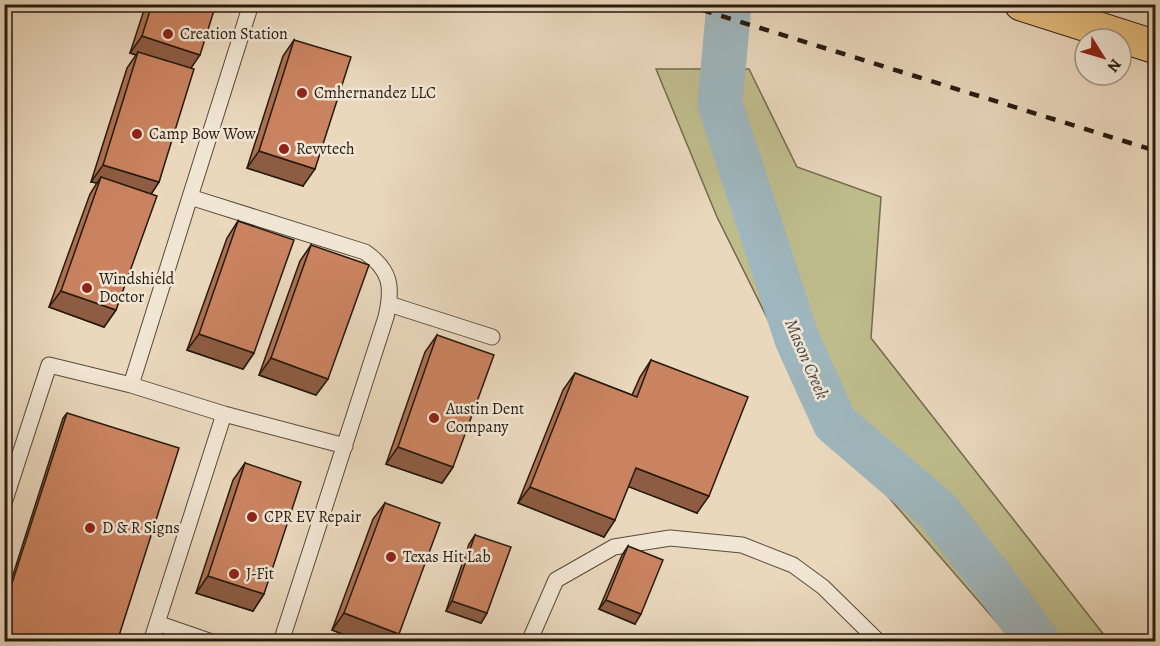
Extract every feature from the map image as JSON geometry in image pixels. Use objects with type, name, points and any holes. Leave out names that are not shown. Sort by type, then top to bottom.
[{"type":"main road","points":[[1021,4],[1155,47]]},
{"type":"lane","points":[[131,385],[251,4]]},
{"type":"lane","points":[[190,197],[364,252],[378,261],[388,278],[391,296],[389,304],[281,642]]},
{"type":"lane","points":[[389,304],[492,337]]},
{"type":"lane","points":[[4,503],[49,365],[131,385],[224,414],[345,446]]},
{"type":"lane","points":[[151,642],[224,414]]},
{"type":"lane","points":[[529,642],[556,580],[614,547],[670,538],[742,546],[794,565],[823,587],[879,642]]},
{"type":"lane","points":[[157,623],[212,642]]},
{"type":"shaded area","points":[[656,69],[749,69],[797,167],[881,197],[871,338],[1111,641],[1013,641],[813,410],[717,217]]},
{"type":"building","points":[[152,4],[216,4],[200,55],[142,36]]},
{"type":"building","points":[[294,40],[351,57],[315,169],[259,151]]},
{"type":"building","name":"Camp Bow Wow","points":[[138,52],[194,69],[159,182],[103,165]]},
{"type":"building","points":[[101,177],[157,196],[116,310],[61,291]]},
{"type":"building","points":[[238,221],[294,240],[254,353],[199,334]]},
{"type":"building","points":[[311,245],[369,265],[328,379],[271,358]]},
{"type":"building","name":"Austin Dent Company","points":[[437,335],[494,355],[453,467],[398,447]]},
{"type":"building","points":[[651,360],[748,397],[709,496],[636,468],[615,520],[530,487],[575,373],[637,397]]},
{"type":"building","name":"D & R Signs","points":[[67,413],[179,448],[117,642],[23,642],[4,636],[4,608]]},
{"type":"building","points":[[245,463],[301,482],[264,594],[208,576]]},
{"type":"building","points":[[385,503],[440,523],[399,634],[344,613]]},
{"type":"building","points":[[475,535],[511,547],[487,613],[452,601]]},
{"type":"building","points":[[628,546],[663,560],[641,614],[606,600]]},
{"type":"building","points":[[340,637],[353,642],[338,642]]},
{"type":"waterway","name":"Mason Creek","points":[[729,4],[720,104],[797,339],[835,423],[937,510],[1038,642]]},
{"type":"railway","points":[[683,4],[1156,151]]},
{"type":"place","name":"Creation Station","points":[[168,34]]},
{"type":"place","name":"Cmhernandez LLC","points":[[302,93]]},
{"type":"place","name":"Camp Bow Wow","points":[[137,134]]},
{"type":"place","name":"Revvtech","points":[[284,149]]},
{"type":"place","name":"Windshield Doctor","points":[[87,288]]},
{"type":"place","name":"Austin Dent Company","points":[[434,418]]},
{"type":"place","name":"CPR EV Repair","points":[[252,517]]},
{"type":"place","name":"D & R Signs","points":[[90,528]]},
{"type":"place","name":"Texas Hit Lab","points":[[391,557]]},
{"type":"place","name":"J-Fit","points":[[234,574]]}]
